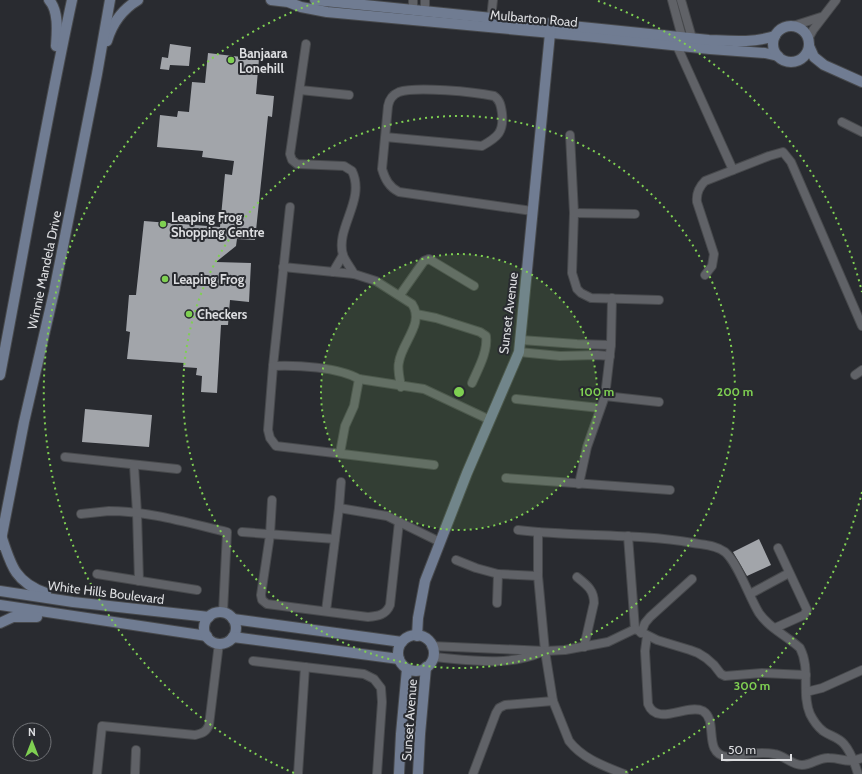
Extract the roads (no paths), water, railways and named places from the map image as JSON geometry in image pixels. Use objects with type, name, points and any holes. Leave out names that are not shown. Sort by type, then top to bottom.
[{"type":"street","points":[[49,0],[56,15],[57,34],[54,82]]},
{"type":"street","name":"Winnie Mandela Drive","points":[[0,376],[54,82],[72,0]]},
{"type":"street","name":"Winnie Mandela Drive","points":[[1,542],[22,429],[54,292],[110,0]]},
{"type":"street","points":[[97,74],[111,30],[120,15],[131,4],[138,0]]},
{"type":"street","name":"Mulbarton Road","points":[[271,0],[291,1],[301,7],[327,12],[682,39],[762,40],[775,36],[780,30],[786,27],[822,17]]},
{"type":"street","name":"Mulbarton Road","points":[[314,0],[413,5],[425,11],[491,18],[550,28]]},
{"type":"street","points":[[425,0],[425,11]]},
{"type":"street","points":[[491,18],[493,0]]},
{"type":"street","points":[[672,0],[682,39],[733,170]]},
{"type":"street","points":[[682,0],[682,39]]},
{"type":"street","points":[[797,61],[803,58],[807,52],[813,30],[836,0]]},
{"type":"street","points":[[793,26],[799,28],[805,33],[814,57],[824,65],[862,82]]},
{"type":"street","name":"Sunset Avenue","points":[[417,636],[421,598],[425,581],[467,473],[519,352],[550,28]]},
{"type":"street","points":[[775,36],[773,43],[774,50],[778,56]]},
{"type":"street","name":"Mulbarton Road","points":[[682,39],[765,53],[778,56],[783,60],[790,62],[797,61],[824,65]]},
{"type":"street","points":[[306,44],[290,154],[292,160],[298,164],[344,166],[352,171],[355,183],[354,203],[344,234],[343,255],[333,272]]},
{"type":"street","points":[[300,90],[348,95]]},
{"type":"street","points":[[385,137],[482,146],[494,139],[502,129],[503,123],[501,105],[494,96],[440,90],[413,90],[399,92],[388,102],[382,169],[384,176],[392,188],[399,192],[532,211]]},
{"type":"street","points":[[842,122],[862,132]]},
{"type":"street","points":[[570,135],[574,213],[572,273],[575,284],[581,293],[591,298],[659,300]]},
{"type":"street","points":[[705,275],[712,266],[714,254],[697,202],[696,196],[701,186],[705,181],[783,152],[788,158],[862,326]]},
{"type":"street","points":[[290,207],[273,366],[268,430],[272,442],[276,446],[434,465]]},
{"type":"street","points":[[574,213],[636,214]]},
{"type":"street","points":[[343,255],[354,274]]},
{"type":"street","points":[[400,295],[424,261],[429,259],[474,286]]},
{"type":"street","points":[[284,267],[354,274],[376,281],[412,304],[417,320],[399,360],[400,386]]},
{"type":"street","points":[[579,484],[587,447],[605,396],[611,345],[612,298]]},
{"type":"street","points":[[416,314],[436,318],[480,332],[486,336],[487,341],[485,351],[472,383]]},
{"type":"street","points":[[520,340],[611,345]]},
{"type":"street","points":[[519,352],[560,356],[597,354],[610,356]]},
{"type":"street","points":[[273,366],[287,365],[341,371],[359,379],[424,389],[490,420]]},
{"type":"street","points":[[855,375],[862,370]]},
{"type":"street","points":[[340,453],[345,426],[354,406],[359,379]]},
{"type":"street","points":[[605,396],[659,402]]},
{"type":"street","points":[[516,399],[600,408]]},
{"type":"street","points":[[65,457],[177,469]]},
{"type":"street","points":[[134,465],[139,581]]},
{"type":"street","points":[[506,478],[670,490]]},
{"type":"street","points":[[326,611],[339,508],[340,482]]},
{"type":"street","points":[[272,500],[270,535],[262,586],[262,600],[267,604],[368,617],[378,616],[388,609],[395,565],[399,522]]},
{"type":"street","points":[[339,508],[387,516],[440,542]]},
{"type":"street","points":[[81,514],[109,511],[164,517],[227,532],[223,612]]},
{"type":"street","points":[[518,530],[674,540],[714,546],[726,554],[750,594],[759,613],[774,628],[800,648],[803,654],[806,674],[806,692],[810,713],[823,731],[838,738],[845,744],[858,774]]},
{"type":"street","points":[[242,532],[335,539]]},
{"type":"street","points":[[538,532],[538,576],[545,651],[553,701],[569,741],[573,746],[580,753],[597,763],[624,774]]},
{"type":"street","points":[[628,536],[641,633],[645,651],[648,704],[654,713],[662,714],[696,709],[704,712],[709,721],[714,749],[721,756],[727,757],[766,753],[776,754],[801,766],[828,758],[853,761],[862,758]]},
{"type":"street","points":[[1,542],[10,564],[21,579],[37,590],[73,602]]},
{"type":"street","points":[[774,628],[804,615],[807,610],[778,548]]},
{"type":"street","points":[[456,560],[476,568],[498,574],[538,576]]},
{"type":"street","points":[[750,594],[789,573]]},
{"type":"street","points":[[97,574],[197,590]]},
{"type":"street","points":[[497,603],[498,574]]},
{"type":"street","points":[[577,578],[590,588],[594,596],[594,603],[584,646]]},
{"type":"street","points":[[641,633],[650,616],[692,579]]},
{"type":"street","name":"White Hills Boulevard","points":[[0,591],[73,602],[209,617]]},
{"type":"street","points":[[0,606],[207,636]]},
{"type":"street","points":[[218,612],[228,614],[233,619],[236,627],[233,637],[219,643],[210,640],[204,626],[209,617],[218,612]]},
{"type":"street","points":[[0,622],[13,617],[75,617]]},
{"type":"street","points":[[233,619],[402,642]]},
{"type":"street","points":[[431,646],[545,651],[566,650],[608,642],[641,633],[690,650],[706,658],[721,674],[725,676],[762,673],[806,674]]},
{"type":"street","points":[[417,636],[426,639],[431,646],[433,657],[429,665],[426,668],[417,671],[407,669],[399,659],[398,650],[402,642],[409,637],[417,636]]},
{"type":"street","points":[[233,637],[399,659]]},
{"type":"street","points":[[97,774],[102,726],[195,735],[202,734],[207,730],[209,725],[219,643]]},
{"type":"street","points":[[433,657],[479,661],[507,661],[532,657],[545,651]]},
{"type":"street","points":[[253,661],[364,674],[374,678],[381,688],[382,702],[377,774]]},
{"type":"street","points":[[298,774],[305,667]]},
{"type":"street","name":"Sunset Avenue","points":[[418,774],[426,668]]},
{"type":"street","name":"Sunset Avenue","points":[[399,774],[407,669]]},
{"type":"street","points":[[806,692],[822,688],[862,670]]},
{"type":"street","points":[[473,774],[499,708],[505,705],[553,701]]},
{"type":"street","points":[[135,774],[136,750]]},
{"type":"place","name":"Banjaara Lonehill","points":[[231,60]]},
{"type":"place","name":"Leaping Frog Shopping Centre","points":[[163,224]]},
{"type":"place","name":"Leaping Frog","points":[[165,279]]},
{"type":"place","name":"Checkers","points":[[189,314]]}]
